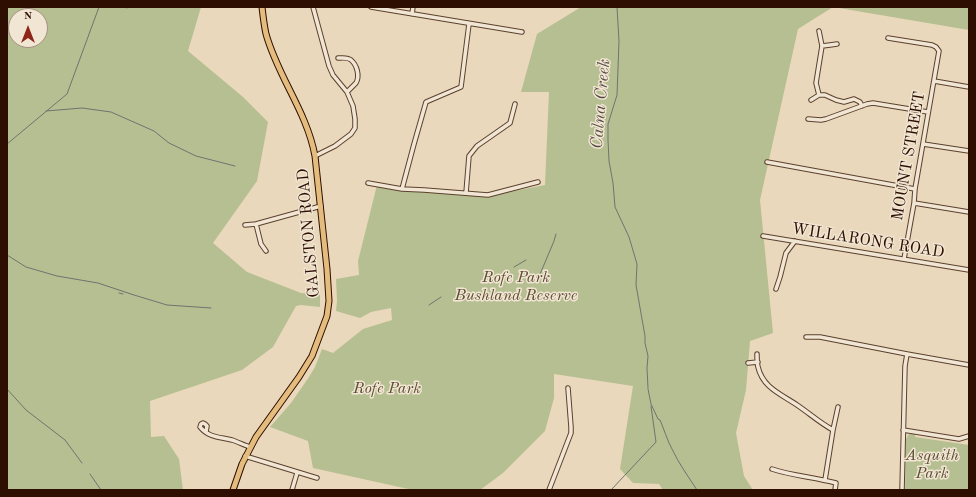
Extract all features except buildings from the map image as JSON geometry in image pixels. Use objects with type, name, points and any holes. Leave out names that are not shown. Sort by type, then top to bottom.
[{"type":"main road","name":"GALSTON ROAD","points":[[233,490],[245,456],[250,447],[312,356],[328,310],[329,293],[327,263],[316,156],[313,142],[270,44],[264,22],[262,7]]},
{"type":"street","points":[[312,7],[329,66],[333,75],[347,92],[353,106],[355,118],[355,128],[351,134],[335,146],[316,156]]},
{"type":"street","points":[[371,7],[522,32]]},
{"type":"street","points":[[412,14],[413,7]]},
{"type":"street","points":[[402,190],[426,102],[461,86],[469,24]]},
{"type":"street","points":[[819,31],[822,46],[816,83],[819,95]]},
{"type":"street","name":"MOUNT STREET","points":[[888,38],[936,47],[939,51],[904,259]]},
{"type":"street","points":[[822,46],[837,44]]},
{"type":"street","points":[[338,58],[350,59],[358,71],[357,82],[347,92]]},
{"type":"street","points":[[934,81],[969,87]]},
{"type":"street","points":[[811,100],[819,95],[825,95],[844,102],[854,99],[860,102],[862,106]]},
{"type":"street","points":[[808,119],[826,119],[867,104],[874,103],[928,112]]},
{"type":"street","points":[[466,193],[469,156],[476,146],[510,123],[515,104]]},
{"type":"street","points":[[923,144],[969,151]]},
{"type":"street","points":[[767,162],[915,189]]},
{"type":"street","points":[[368,183],[402,190],[424,190],[488,195],[538,182]]},
{"type":"street","points":[[914,203],[969,212]]},
{"type":"street","points":[[245,224],[256,224],[321,206]]},
{"type":"street","points":[[256,224],[261,244],[266,251]]},
{"type":"street","name":"WILLARONG ROAD","points":[[763,236],[969,270]]},
{"type":"street","points":[[776,288],[786,253],[795,241]]},
{"type":"street","points":[[806,337],[820,337],[969,365]]},
{"type":"street","points":[[757,354],[758,366],[763,378],[772,389],[797,405],[820,423],[833,430]]},
{"type":"street","points":[[902,490],[905,366],[907,354]]},
{"type":"street","points":[[748,364],[758,362]]},
{"type":"street","points":[[549,490],[570,433],[571,427],[568,388]]},
{"type":"street","points":[[825,480],[838,407]]},
{"type":"street","points":[[903,430],[960,439],[969,436]]},
{"type":"street","points":[[206,432],[211,436],[234,441],[250,447]]},
{"type":"street","points":[[245,456],[316,478]]},
{"type":"street","points":[[772,469],[786,474],[836,483],[835,490]]},
{"type":"street","points":[[292,490],[297,473]]},
{"type":"green space","points":[[7,7],[201,7],[188,51],[243,97],[268,122],[257,181],[213,243],[247,272],[301,293],[320,294],[320,307],[301,305],[296,306],[273,347],[242,370],[150,401],[151,437],[164,436],[179,459],[183,490],[7,490]]},
{"type":"green space","points":[[581,7],[833,7],[798,29],[760,200],[773,333],[750,341],[746,390],[736,433],[744,476],[753,490],[663,490],[659,484],[633,483],[620,469],[633,386],[554,374],[554,398],[545,431],[503,473],[480,490],[413,490],[313,468],[308,441],[270,427],[291,403],[309,377],[315,367],[322,349],[333,353],[363,329],[392,320],[391,308],[371,312],[360,318],[336,311],[336,279],[359,275],[358,261],[377,185],[488,196],[545,185],[549,92],[521,92],[537,34]]},
{"type":"green space","points":[[833,7],[969,7],[969,30]]},
{"type":"green space","name":"Asquith Park","points":[[909,434],[915,434],[915,437],[969,445],[969,490],[905,490],[906,439]]},
{"type":"waterway","points":[[7,144],[67,94],[99,7]]},
{"type":"waterway","name":"Calna Creek","points":[[617,7],[619,41],[617,95],[608,124],[609,161],[615,207],[629,237],[637,264],[636,285],[648,356],[648,388]]},
{"type":"waterway","points":[[46,111],[82,108],[111,112],[154,131],[169,143],[196,156],[235,166]]},
{"type":"waterway","points":[[538,279],[556,234]]},
{"type":"waterway","points":[[7,255],[26,267],[57,276],[98,283],[167,305],[211,308]]},
{"type":"waterway","points":[[514,267],[526,260]]},
{"type":"waterway","points":[[119,293],[123,294]]},
{"type":"waterway","points":[[429,305],[441,297]]},
{"type":"waterway","points":[[7,389],[26,410],[65,440],[82,463]]},
{"type":"waterway","points":[[648,389],[651,404],[658,419],[660,420],[670,446],[697,490]]},
{"type":"waterway","points":[[611,490],[656,442],[651,406]]},
{"type":"waterway","points":[[90,474],[101,490]]},
{"type":"park label","name":"Rofe Park Bushland Reserve","points":[[516,287]]},
{"type":"park label","name":"Rofe Park","points":[[387,389]]}]
